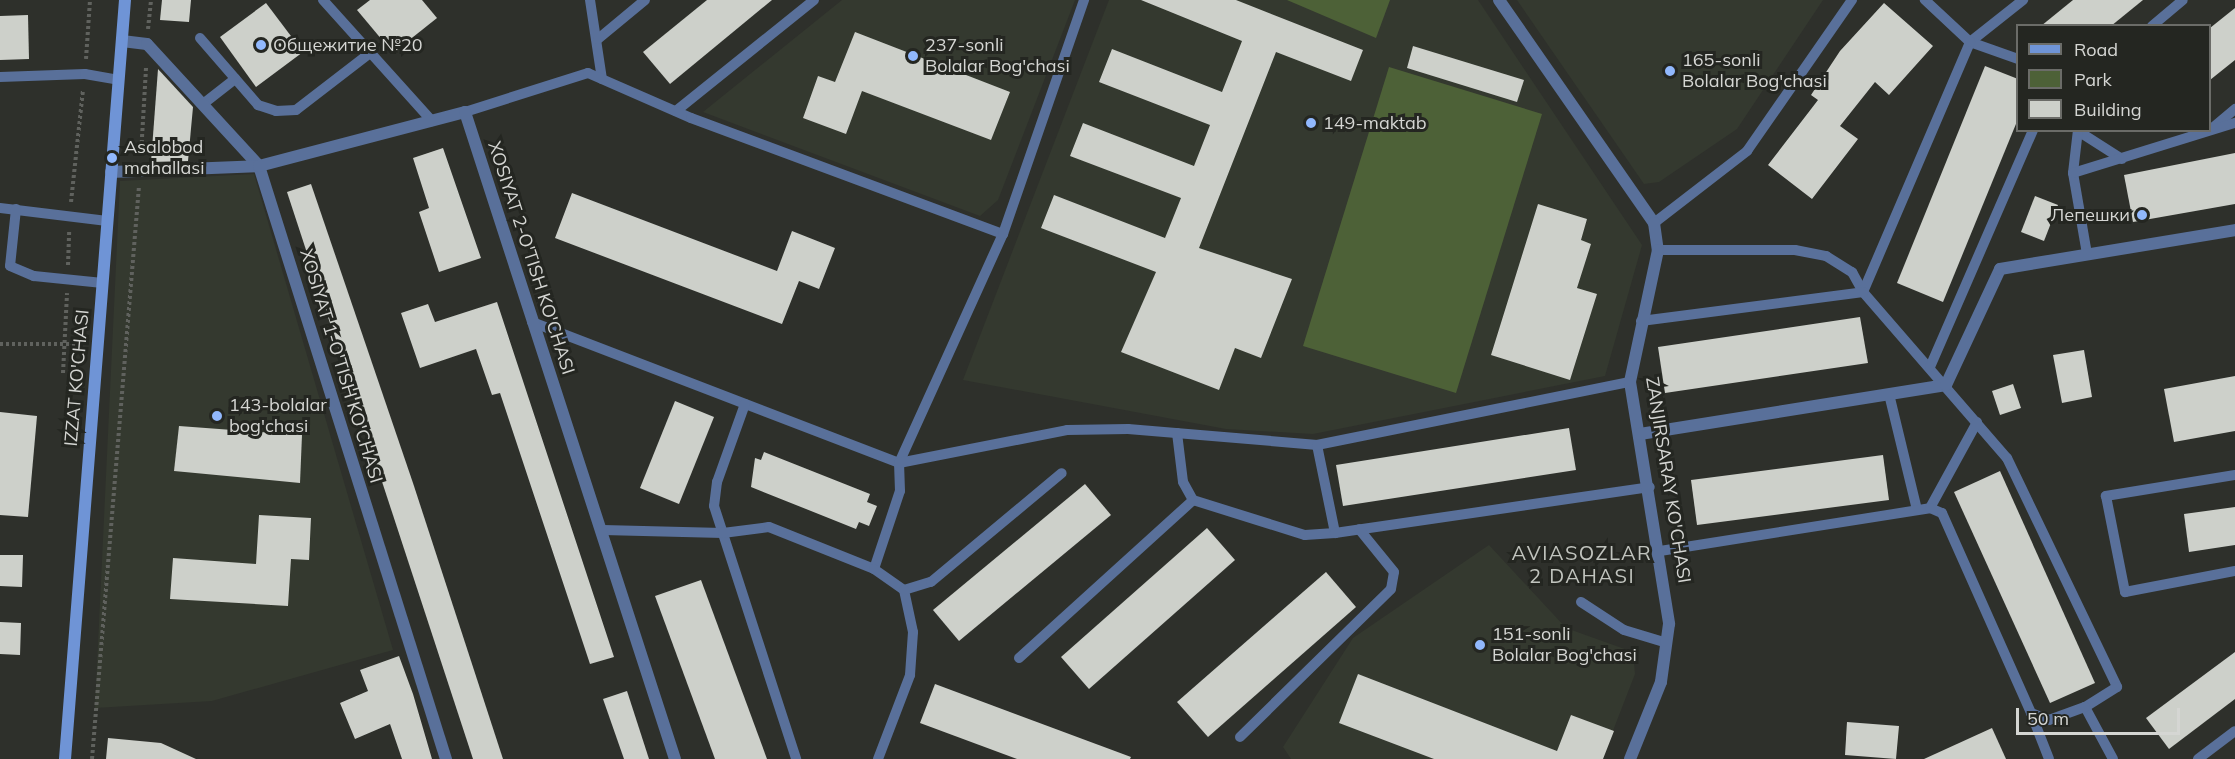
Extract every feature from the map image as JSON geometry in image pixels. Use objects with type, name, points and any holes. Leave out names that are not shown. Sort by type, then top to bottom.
[{"type":"main road","name":"IZZAT KO'CHASI","points":[[65,759],[124,0]]},
{"type":"street","name":"ZANJIRSARAY KO'CHASI","points":[[1499,0],[1654,223],[1658,250],[1641,321],[1630,382],[1670,605],[1661,681],[1630,759]]},
{"type":"street","points":[[122,41],[147,44]]},
{"type":"street","name":"XOSIYAT 1-O'TISH KO'CHASI","points":[[147,44],[260,166],[446,759]]},
{"type":"street","points":[[111,172],[260,166],[465,112]]},
{"type":"street","name":"XOSIYAT 2-O'TISH KO'CHASI","points":[[465,112],[532,322],[603,530],[675,759]]},
{"type":"street","points":[[1640,434],[1946,385],[2000,269],[2235,230]]},
{"type":"lane","points":[[323,0],[432,121]]},
{"type":"lane","points":[[590,0],[598,39],[602,79]]},
{"type":"lane","points":[[598,39],[645,0]]},
{"type":"lane","points":[[676,111],[814,0]]},
{"type":"lane","points":[[874,568],[900,491],[899,463],[1003,234],[1084,0]]},
{"type":"lane","points":[[1654,223],[1746,151],[1852,0]]},
{"type":"lane","points":[[1925,0],[1970,42],[2016,58]]},
{"type":"lane","points":[[1863,292],[1970,42],[2023,0]]},
{"type":"lane","points":[[2154,24],[2183,0]]},
{"type":"lane","points":[[200,38],[258,105],[296,110],[370,52]]},
{"type":"lane","points":[[465,112],[588,73],[676,111],[1003,234]]},
{"type":"lane","points":[[0,77],[85,74],[118,80]]},
{"type":"lane","points":[[203,104],[235,79]]},
{"type":"lane","points":[[2211,129],[2235,109]]},
{"type":"lane","points":[[2073,173],[2204,135],[2235,123]]},
{"type":"lane","points":[[1930,367],[2032,132]]},
{"type":"lane","points":[[2078,132],[2073,173],[2087,254]]},
{"type":"lane","points":[[2080,132],[2122,159]]},
{"type":"lane","points":[[2204,135],[2208,132]]},
{"type":"lane","points":[[0,208],[70,214],[107,221]]},
{"type":"lane","points":[[16,209],[10,266],[34,276],[103,282]]},
{"type":"lane","points":[[1658,250],[1795,250],[1826,256],[1852,272],[1863,292],[2007,458],[2117,687],[2085,707],[2049,720],[2031,713]]},
{"type":"lane","points":[[1641,321],[1863,292]]},
{"type":"lane","points":[[532,322],[899,463],[1067,430],[1177,433],[1317,446],[1630,382]]},
{"type":"lane","points":[[1889,394],[1917,510]]},
{"type":"lane","points":[[745,404],[717,482],[714,506],[795,759]]},
{"type":"lane","points":[[1930,508],[1977,422]]},
{"type":"lane","points":[[1177,433],[1183,482],[1193,500],[1305,535],[1359,530],[1650,487]]},
{"type":"lane","points":[[1317,446],[1335,533]]},
{"type":"lane","points":[[904,590],[931,582],[1062,473]]},
{"type":"lane","points":[[2235,475],[2106,496],[2125,592],[2235,571]]},
{"type":"lane","points":[[1019,658],[1193,500]]},
{"type":"lane","points":[[1660,551],[1930,508],[1942,513],[2031,713],[2049,759]]},
{"type":"lane","points":[[603,530],[723,533],[769,527],[874,568],[904,590],[913,632],[910,675],[878,759]]},
{"type":"lane","points":[[1240,737],[1391,589],[1394,572],[1359,530]]},
{"type":"lane","points":[[1581,602],[1624,630],[1667,643]]},
{"type":"lane","points":[[2085,707],[2113,759]]},
{"type":"lane","points":[[2198,759],[2235,731]]},
{"type":"path","points":[[63,373],[70,214],[85,74],[90,0]]},
{"type":"path","points":[[92,759],[141,171],[151,0]]},
{"type":"path","points":[[0,344],[98,344]]},
{"type":"shaded area","name":"237-sonli Bolalar Bog'chasi","points":[[842,0],[1075,0],[998,200],[980,216],[703,112]]},
{"type":"shaded area","name":"149-maktab","points":[[1109,0],[1478,0],[1642,245],[1605,376],[1313,434],[1226,429],[963,380]]},
{"type":"shaded area","name":"165-sonli Bolalar Bog'chasi","points":[[1517,0],[1823,0],[1737,129],[1659,182],[1644,184]]},
{"type":"shaded area","name":"143-bolalar bog'chasi","points":[[254,174],[393,650],[212,701],[95,708],[120,181]]},
{"type":"shaded area","name":"151-sonli Bolalar Bog'chasi","points":[[1489,545],[1566,628],[1633,652],[1635,674],[1602,759],[1291,759],[1283,747],[1353,638]]},
{"type":"green space","points":[[1287,0],[1390,0],[1376,38]]},
{"type":"green space","points":[[1389,67],[1542,114],[1456,393],[1303,346]]},
{"type":"building","points":[[162,0],[191,0],[189,22],[160,20]]},
{"type":"building","points":[[370,0],[422,0],[437,18],[393,53],[357,10]]},
{"type":"building","points":[[707,0],[772,0],[670,84],[643,52]]},
{"type":"building","points":[[1141,0],[1236,0],[1363,50],[1351,81],[1276,52],[1199,248],[1292,279],[1261,358],[1235,348],[1219,390],[1121,352],[1156,272],[1041,228],[1054,195],[1165,238],[1181,198],[1070,156],[1083,123],[1194,166],[1210,125],[1099,82],[1112,49],[1222,92],[1242,41]]},
{"type":"building","points":[[2073,0],[2143,0],[2113,24],[2043,24]]},
{"type":"building","name":"Общежитие №20","points":[[266,3],[303,52],[256,87],[220,37]]},
{"type":"building","points":[[1884,3],[1933,46],[1889,95],[1875,82],[1840,126],[1858,139],[1812,199],[1768,165],[1818,100],[1811,95],[1840,51]]},
{"type":"building","points":[[2235,8],[2235,60],[2211,79],[2211,27]]},
{"type":"building","points":[[28,15],[29,59],[0,60],[0,16]]},
{"type":"building","points":[[855,32],[1010,92],[991,140],[862,91],[846,134],[803,118],[818,76],[835,82]]},
{"type":"building","points":[[1413,46],[1524,80],[1517,102],[1407,68]]},
{"type":"building","points":[[1985,66],[2016,78],[2016,124],[1943,302],[1897,283]]},
{"type":"building","points":[[158,69],[193,107],[188,161],[151,162]]},
{"type":"building","points":[[443,148],[481,258],[439,272],[419,212],[429,208],[413,158]]},
{"type":"building","points":[[2235,153],[2235,204],[2133,222],[2124,175]]},
{"type":"building","points":[[311,184],[413,483],[503,759],[473,759],[287,192]]},
{"type":"building","points":[[572,193],[777,271],[792,231],[835,248],[819,289],[799,281],[782,324],[555,238]]},
{"type":"building","points":[[2035,196],[2058,205],[2044,241],[2021,232]]},
{"type":"building","points":[[1538,204],[1587,219],[1581,240],[1591,244],[1577,288],[1597,294],[1570,380],[1491,355]]},
{"type":"building","points":[[497,302],[614,657],[590,664],[500,393],[492,395],[476,349],[420,368],[401,313],[428,304],[435,322]]},
{"type":"building","points":[[1860,317],[1868,363],[1665,393],[1658,347]]},
{"type":"building","points":[[2084,350],[2092,397],[2062,403],[2053,355]]},
{"type":"building","points":[[2235,376],[2235,431],[2174,442],[2164,389]]},
{"type":"building","points":[[2013,384],[2021,408],[2000,415],[1992,391]]},
{"type":"building","points":[[675,401],[714,417],[679,504],[640,488]]},
{"type":"building","points":[[0,412],[37,416],[28,517],[0,515]]},
{"type":"building","points":[[179,426],[302,435],[300,483],[174,471]]},
{"type":"building","points":[[1569,428],[1576,470],[1343,506],[1336,465]]},
{"type":"building","points":[[764,452],[870,494],[867,502],[877,506],[869,526],[859,522],[856,529],[751,487],[755,458],[761,460]]},
{"type":"building","points":[[1883,455],[1889,500],[1697,525],[1691,480]]},
{"type":"building","points":[[2000,471],[2095,683],[2050,703],[1954,492]]},
{"type":"building","points":[[1085,484],[1111,515],[959,641],[933,610]]},
{"type":"building","points":[[2235,507],[2235,545],[2189,552],[2184,514]]},
{"type":"building","points":[[259,515],[311,518],[309,560],[291,559],[288,606],[170,599],[173,558],[256,564]]},
{"type":"building","points":[[1207,528],[1235,560],[1089,689],[1061,657]]},
{"type":"building","points":[[0,555],[23,555],[22,587],[0,586]]},
{"type":"building","points":[[1326,572],[1356,607],[1208,737],[1177,702]]},
{"type":"building","points":[[701,580],[767,759],[715,759],[655,596]]},
{"type":"building","points":[[0,622],[21,623],[20,655],[0,654]]},
{"type":"building","points":[[2235,652],[2235,699],[2169,749],[2146,718]]},
{"type":"building","points":[[399,656],[432,759],[402,759],[390,724],[355,739],[340,703],[368,691],[360,670]]},
{"type":"building","points":[[1358,674],[1557,751],[1571,715],[1614,731],[1603,759],[1434,759],[1339,723]]},
{"type":"building","points":[[935,684],[1131,757],[1130,759],[1017,759],[920,723]]},
{"type":"building","points":[[627,691],[649,759],[624,759],[603,699]]},
{"type":"building","points":[[1847,722],[1899,726],[1896,759],[1845,755]]},
{"type":"building","points":[[1992,728],[2006,759],[1924,759]]},
{"type":"building","points":[[108,738],[161,743],[196,759],[106,759]]},
{"type":"place","name":"Общежитие №20","points":[[261,45]]},
{"type":"place","name":"237-sonli Bolalar Bog'chasi","points":[[913,56]]},
{"type":"place","name":"165-sonli Bolalar Bog'chasi","points":[[1670,71]]},
{"type":"place","name":"149-maktab","points":[[1311,123]]},
{"type":"place","name":"Asalobod mahallasi","points":[[112,158]]},
{"type":"place","name":"Лепешки","points":[[2142,215]]},
{"type":"place","name":"143-bolalar bog'chasi","points":[[217,416]]},
{"type":"place","name":"151-sonli Bolalar Bog'chasi","points":[[1480,645]]},
{"type":"district","name":"AVIASOZLAR 2 DAHASI","points":[[1582,564]]}]
